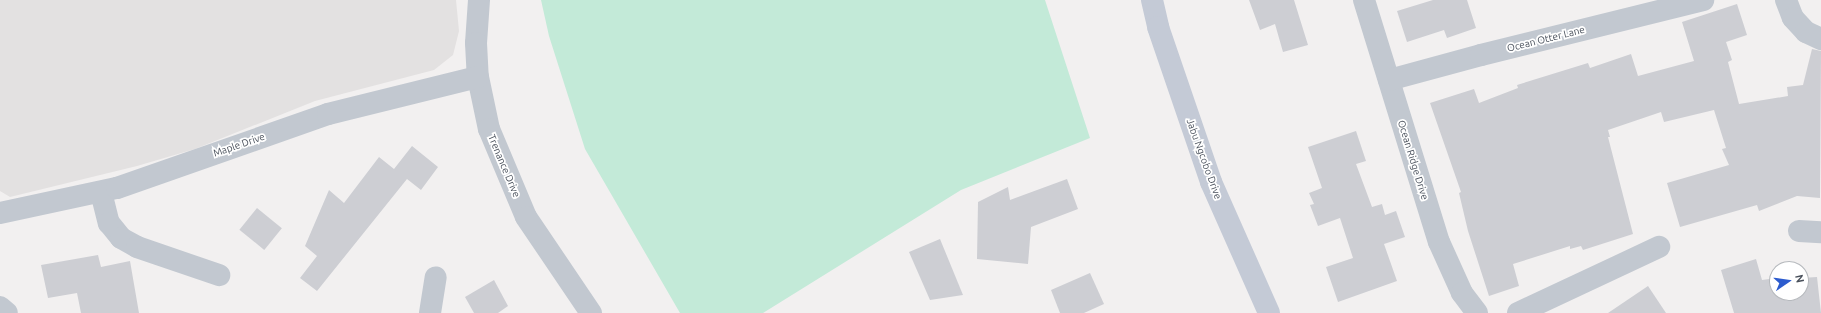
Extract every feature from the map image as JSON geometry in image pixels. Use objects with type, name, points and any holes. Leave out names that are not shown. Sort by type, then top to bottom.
[{"type":"main road","name":"Jabu Ngcobo Drive","points":[[1152,0],[1158,27],[1211,182],[1269,313]]},
{"type":"street","name":"Trenance Drive","points":[[479,0],[476,43],[478,78],[488,129],[526,217],[591,313]]},
{"type":"street","name":"Ocean Ridge Drive","points":[[1364,0],[1439,242],[1462,293],[1477,313]]},
{"type":"street","name":"Ocean Otter Lane","points":[[1389,80],[1703,0]]},
{"type":"street","points":[[1786,0],[1793,18],[1806,32],[1821,39]]},
{"type":"street","name":"Maple Drive","points":[[0,213],[101,192],[328,114],[478,78]]},
{"type":"street","points":[[101,192],[109,223],[122,238],[137,247],[219,275]]},
{"type":"street","points":[[1799,231],[1821,232]]},
{"type":"street","points":[[1518,313],[1659,247]]},
{"type":"street","points":[[430,313],[436,277]]},
{"type":"street","points":[[0,307],[7,313]]},
{"type":"shaded area","points":[[0,0],[456,0],[459,31],[453,55],[434,70],[315,101],[195,149],[137,166],[10,197],[0,191]]},
{"type":"green space","points":[[541,0],[1045,0],[1090,138],[961,190],[763,313],[680,313],[585,149],[549,36]]},
{"type":"building","points":[[1249,0],[1294,0],[1308,45],[1283,52],[1275,24],[1260,30]]},
{"type":"building","points":[[1433,0],[1467,0],[1476,28],[1447,38],[1444,30],[1407,42],[1397,11]]},
{"type":"building","points":[[1737,4],[1747,35],[1726,42],[1732,60],[1728,62],[1739,104],[1788,96],[1787,87],[1803,85],[1812,49],[1821,51],[1820,198],[1797,196],[1759,211],[1757,205],[1680,227],[1667,183],[1729,165],[1722,149],[1726,148],[1714,110],[1664,122],[1661,112],[1608,130],[1610,137],[1608,137],[1633,234],[1583,250],[1581,246],[1570,249],[1570,246],[1513,264],[1519,286],[1489,296],[1468,231],[1459,193],[1461,192],[1430,103],[1474,89],[1479,103],[1518,88],[1517,85],[1588,63],[1590,68],[1631,54],[1638,76],[1694,61],[1682,22]]},
{"type":"building","points":[[1356,131],[1366,161],[1356,164],[1372,207],[1382,204],[1385,215],[1396,211],[1405,237],[1384,244],[1397,281],[1338,302],[1326,267],[1353,258],[1340,218],[1318,226],[1310,205],[1314,204],[1309,193],[1322,188],[1308,147]]},
{"type":"building","points":[[412,146],[438,167],[421,190],[407,179],[317,291],[300,278],[317,256],[305,246],[329,190],[344,203],[379,157],[394,169]]},
{"type":"building","points":[[1067,179],[1078,209],[1031,227],[1028,264],[977,259],[978,202],[1008,187],[1010,200]]},
{"type":"building","points":[[257,208],[282,228],[264,250],[239,230]]},
{"type":"building","points":[[940,239],[963,295],[930,300],[909,252]]},
{"type":"building","points":[[98,255],[101,267],[130,261],[139,313],[81,313],[77,293],[48,298],[41,265]]},
{"type":"building","points":[[1756,259],[1762,280],[1769,279],[1769,301],[1809,301],[1809,278],[1817,277],[1821,313],[1734,313],[1721,270]]},
{"type":"building","points":[[1090,273],[1104,304],[1084,313],[1060,313],[1051,290]]},
{"type":"building","points":[[494,280],[508,306],[498,313],[474,313],[465,297]]},
{"type":"building","points":[[1648,286],[1666,313],[1608,313]]}]
